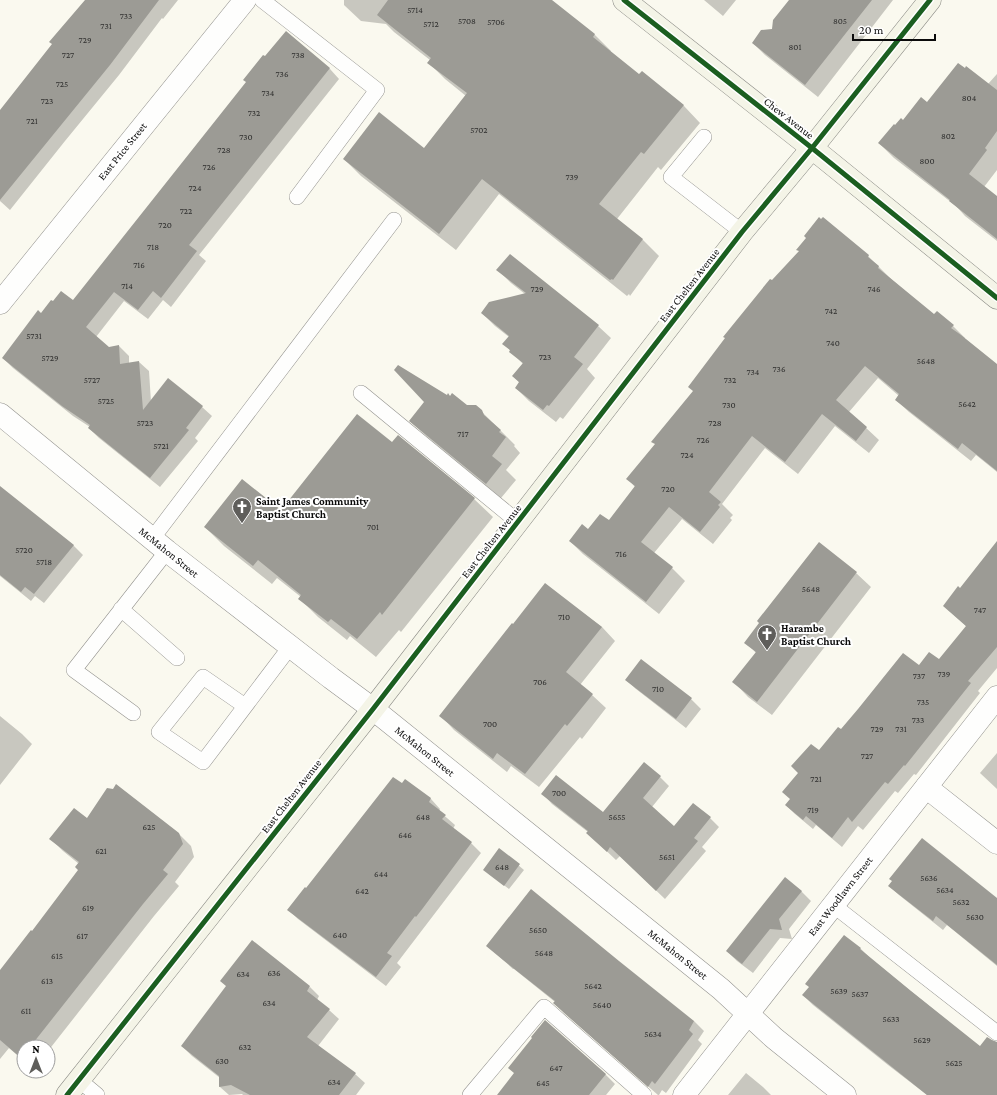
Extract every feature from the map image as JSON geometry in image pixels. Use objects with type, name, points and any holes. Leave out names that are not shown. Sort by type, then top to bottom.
[{"type":"street","name":"East Price Street","points":[[0,303],[245,0]]},
{"type":"street","name":"Chew Avenue","points":[[624,0],[812,148],[997,298]]},
{"type":"street","name":"East Chelten Avenue","points":[[73,1087],[373,709],[742,232],[812,148],[930,0]]},
{"type":"street","name":"McMahon Street","points":[[0,414],[160,545],[290,647],[373,709],[715,984],[774,1038],[845,1095]]},
{"type":"street","name":"East Woodlawn Street","points":[[684,1095],[997,697]]},
{"type":"street","points":[[926,787],[997,843]]},
{"type":"lane","points":[[262,0],[377,90],[297,197]]},
{"type":"lane","points":[[704,137],[671,177],[742,232]]},
{"type":"lane","points":[[133,713],[74,670],[122,609],[160,545],[394,220]]},
{"type":"lane","points":[[361,393],[518,522]]},
{"type":"lane","points":[[122,609],[176,658]]},
{"type":"lane","points":[[245,706],[203,677],[160,732],[203,762],[290,647]]},
{"type":"lane","points":[[833,905],[997,1033]]},
{"type":"lane","points":[[470,1095],[544,1007],[644,1095]]},
{"type":"lane","points":[[73,1087],[97,1095]]},
{"type":"building","points":[[85,0],[159,0],[110,65],[0,200],[0,110],[52,44],[49,42]]},
{"type":"building","points":[[388,0],[552,0],[595,34],[593,37],[639,74],[642,71],[684,105],[644,154],[641,152],[599,204],[643,239],[613,280],[610,280],[482,179],[439,234],[343,159],[379,112],[424,148],[467,93],[427,63],[431,58],[377,15]]},
{"type":"building","points":[[789,0],[872,0],[805,85],[752,43],[761,30],[772,29],[773,20]]},
{"type":"building","points":[[286,31],[330,68],[189,245],[197,251],[161,298],[153,291],[138,310],[114,292],[86,327],[109,347],[119,345],[120,364],[139,361],[143,410],[168,378],[203,406],[186,428],[189,430],[150,478],[88,428],[90,425],[62,406],[2,358],[38,310],[41,313],[51,300],[53,301],[61,291],[73,300],[246,82],[243,80],[263,55],[265,56]]},
{"type":"building","points":[[958,63],[965,68],[966,66],[997,90],[997,131],[985,148],[987,150],[969,174],[997,196],[997,239],[878,143],[894,124],[895,125],[901,118],[903,120],[921,97],[927,102]]},
{"type":"building","points":[[819,217],[821,219],[823,217],[869,255],[868,257],[879,266],[878,268],[934,314],[937,311],[954,325],[951,328],[997,364],[997,471],[962,443],[958,449],[895,400],[899,394],[865,366],[836,400],[867,427],[856,441],[822,414],[785,462],[752,436],[709,492],[721,502],[718,505],[720,507],[700,532],[669,507],[641,542],[673,567],[646,602],[569,541],[582,524],[588,529],[600,514],[609,520],[635,486],[626,479],[655,444],[651,442],[693,391],[688,387],[725,338],[723,337],[770,279],[772,280],[799,251],[796,250],[806,238],[804,236]]},
{"type":"building","points":[[510,254],[599,325],[574,357],[583,364],[549,406],[547,405],[543,410],[515,388],[519,382],[512,376],[523,363],[509,352],[510,350],[502,344],[509,336],[481,313],[489,302],[526,293],[496,270]]},
{"type":"building","points":[[398,365],[447,395],[448,393],[450,396],[452,393],[467,405],[476,405],[482,410],[484,415],[501,430],[499,432],[506,437],[492,456],[502,464],[486,484],[409,421],[424,402],[394,370]]},
{"type":"building","points":[[357,414],[392,442],[398,435],[475,498],[382,615],[380,612],[357,639],[331,619],[328,622],[298,599],[301,595],[258,560],[253,566],[204,527],[242,479],[281,510]]},
{"type":"building","points":[[0,486],[74,545],[34,594],[25,587],[21,592],[0,575]]},
{"type":"building","points":[[997,541],[997,647],[968,681],[971,683],[905,766],[904,765],[888,784],[885,782],[852,822],[848,817],[832,838],[806,816],[803,820],[785,805],[790,799],[782,792],[798,773],[791,766],[811,744],[819,750],[838,727],[841,729],[903,653],[919,665],[929,652],[939,659],[966,626],[943,606],[958,586],[960,588]]},
{"type":"building","points":[[819,542],[857,572],[757,702],[732,682],[756,652],[744,643],[759,623],[757,621]]},
{"type":"building","points":[[545,583],[602,627],[566,672],[593,694],[567,726],[565,724],[525,774],[497,753],[493,759],[439,716]]},
{"type":"building","points":[[641,659],[692,698],[676,719],[625,680]]},
{"type":"building","points":[[644,762],[661,776],[643,798],[674,826],[693,803],[711,817],[694,838],[698,841],[656,891],[610,847],[607,852],[586,833],[588,831],[541,794],[556,775],[603,812]]},
{"type":"building","points":[[393,777],[402,783],[405,779],[431,798],[429,802],[446,815],[442,819],[472,842],[423,908],[416,917],[415,916],[387,953],[392,956],[376,977],[287,910]]},
{"type":"building","points":[[116,784],[179,833],[183,844],[163,870],[168,874],[36,1039],[16,1039],[16,1054],[0,1040],[0,970],[31,930],[32,931],[78,870],[75,867],[79,862],[49,839],[74,808],[87,818],[107,788],[113,789]]},
{"type":"building","points":[[922,838],[997,898],[997,965],[936,916],[933,921],[888,886],[892,881],[889,879]]},
{"type":"building","points":[[499,848],[520,864],[504,886],[483,870]]},
{"type":"building","points":[[785,877],[802,891],[779,919],[782,930],[770,929],[742,964],[726,951]]},
{"type":"building","points":[[531,889],[694,1021],[689,1030],[693,1034],[655,1084],[652,1081],[648,1087],[553,1003],[555,1001],[486,946]]},
{"type":"building","points":[[844,935],[980,1046],[987,1037],[997,1042],[997,1095],[927,1095],[802,995],[809,987],[805,984]]},
{"type":"building","points":[[252,940],[310,986],[307,991],[330,1009],[307,1037],[356,1073],[339,1095],[250,1095],[231,1085],[219,1087],[219,1076],[181,1046],[226,986],[220,981]]},
{"type":"building","points":[[545,1020],[606,1074],[589,1095],[497,1095],[514,1073],[508,1068]]},
{"type":"cycle path","points":[[624,0],[812,148],[997,298]]},
{"type":"cycle path","points":[[67,1095],[373,709],[742,232],[812,148],[930,0]]},
{"type":"place","name":"Saint James Community Baptist Church","points":[[242,524]]},
{"type":"place","name":"Harambe Baptist Church","points":[[767,651]]}]
